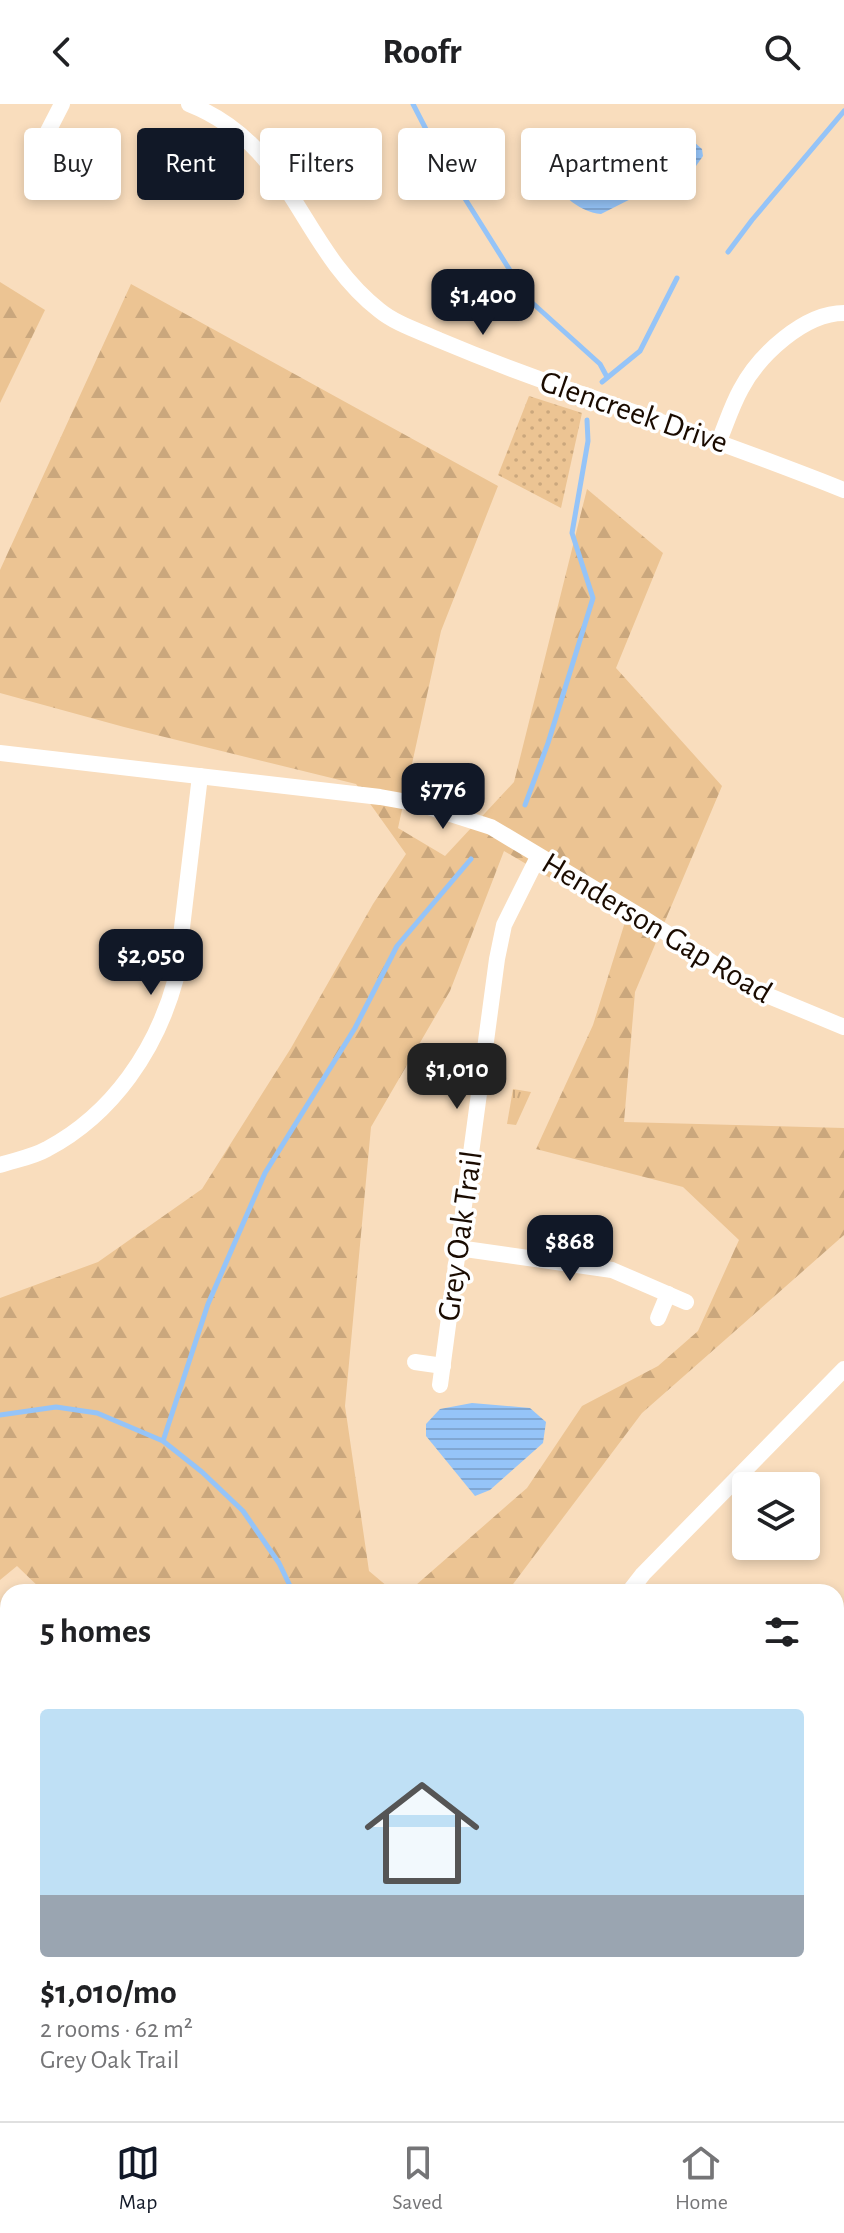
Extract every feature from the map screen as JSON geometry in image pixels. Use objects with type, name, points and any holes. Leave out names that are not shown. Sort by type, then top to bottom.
[{"type":"street","points":[[50,128],[62,104]]},
{"type":"street","name":"Glencreek Drive","points":[[189,104],[211,113],[244,135],[270,162],[325,250],[350,282],[381,312],[502,366],[719,441],[844,490]]},
{"type":"street","points":[[719,441],[742,388],[771,351],[803,325],[821,317],[844,313]]},
{"type":"street","name":"Henderson Gap Road","points":[[0,753],[419,804],[491,827],[750,986],[844,1027]]},
{"type":"street","points":[[0,1165],[44,1151],[73,1132],[103,1107],[134,1072],[155,1037],[169,1007],[176,978],[200,776]]},
{"type":"street","name":"Grey Oak Trail","points":[[440,1385],[497,959],[504,925],[538,857]]},
{"type":"street","points":[[458,1248],[612,1270],[686,1302]]},
{"type":"street","points":[[658,1318],[668,1294]]},
{"type":"street","points":[[415,1362],[443,1366]]},
{"type":"street","points":[[635,1584],[844,1369]]},
{"type":"green space","points":[[0,282],[45,310],[0,403]]},
{"type":"green space","points":[[131,284],[498,486],[441,631],[398,828],[445,856],[514,782],[587,489],[663,553],[616,668],[722,786],[635,992],[624,1122],[844,1128],[844,1235],[642,1413],[513,1584],[417,1584],[527,1488],[582,1406],[658,1366],[698,1331],[739,1240],[683,1187],[536,1149],[593,1025],[625,922],[504,851],[450,991],[371,1127],[345,1406],[369,1571],[384,1584],[36,1584],[17,1566],[0,1580],[0,1298],[98,1262],[202,1189],[291,1048],[373,904],[406,854],[356,784],[0,693],[0,570]]},
{"type":"green space","points":[[529,396],[582,413],[561,508],[498,475]]},
{"type":"green space","points":[[513,1089],[531,1092],[516,1125],[507,1124]]},
{"type":"water","points":[[696,144],[702,149],[703,156],[696,166]]},
{"type":"water","points":[[570,200],[629,200],[601,214]]},
{"type":"water","points":[[472,1403],[530,1408],[546,1422],[543,1443],[490,1490],[475,1496],[426,1436],[426,1424],[440,1409]]},
{"type":"waterway","points":[[413,104],[447,170],[528,299],[600,364],[607,377]]},
{"type":"waterway","points":[[728,252],[844,111]]},
{"type":"waterway","points":[[602,382],[640,351],[677,278]]},
{"type":"waterway","points":[[525,805],[548,743],[593,598],[572,533],[588,441],[587,420]]},
{"type":"waterway","points":[[163,1441],[208,1304],[265,1173],[355,1028],[397,946],[471,859]]},
{"type":"waterway","points":[[0,1415],[56,1407],[97,1413],[163,1441],[243,1511],[279,1563],[289,1584]]}]
